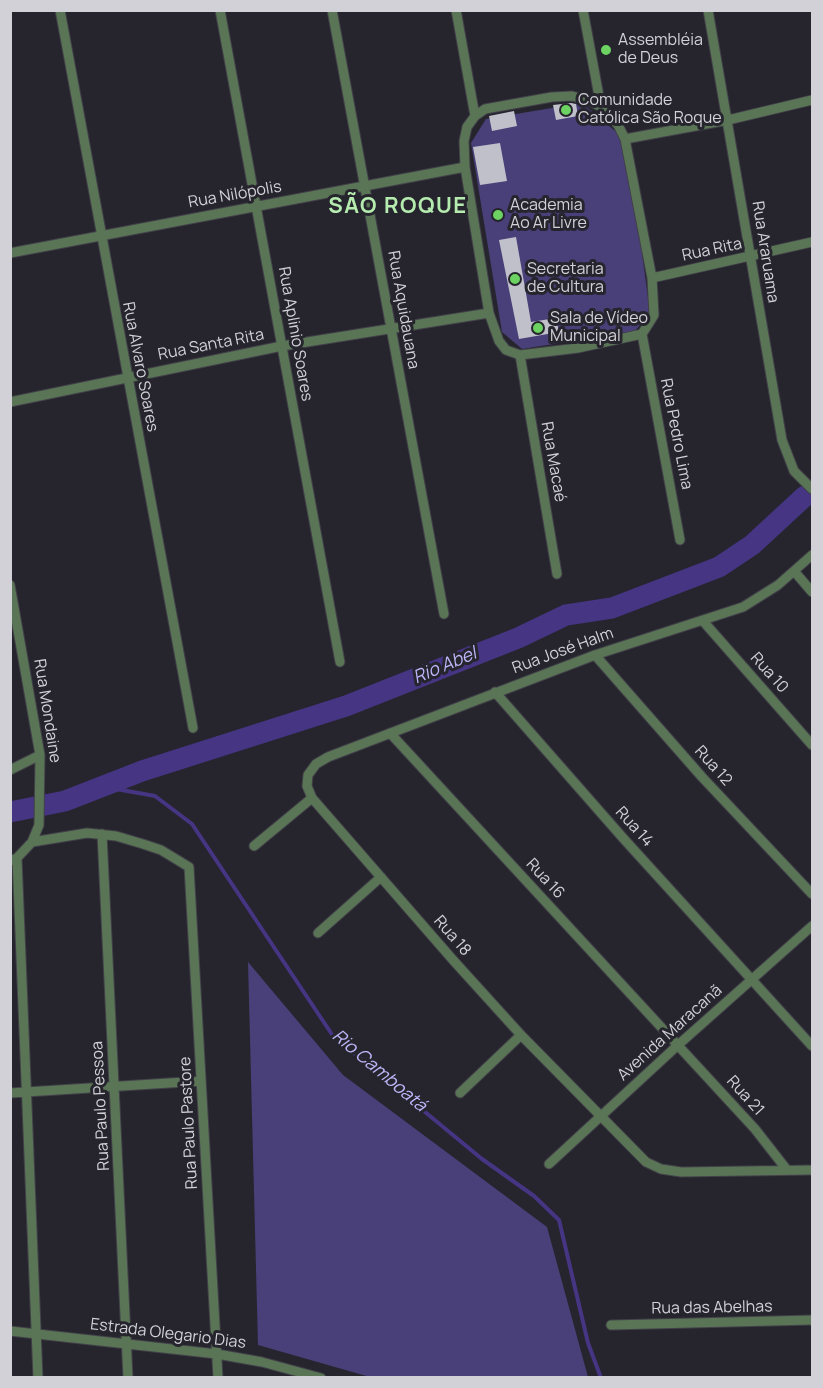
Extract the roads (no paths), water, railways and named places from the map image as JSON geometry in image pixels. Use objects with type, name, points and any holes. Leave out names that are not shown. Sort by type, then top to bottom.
[{"type":"street","name":"Rua Alvaro Soares","points":[[60,10],[100,236],[193,728]]},
{"type":"street","name":"Rua Aplinio Soares","points":[[220,10],[340,662]]},
{"type":"street","name":"Rua Aquidauana","points":[[333,10],[444,614]]},
{"type":"street","points":[[456,10],[475,116]]},
{"type":"street","points":[[583,10],[601,107]]},
{"type":"street","name":"Rua Araruama","points":[[708,10],[782,440],[794,471],[813,489]]},
{"type":"street","points":[[572,96],[588,100],[601,107],[618,125],[625,140],[652,278],[654,315],[642,334],[578,348],[519,356],[506,350],[499,341],[489,313],[465,167],[464,141],[467,127],[475,116],[485,109],[552,97],[572,96]]},
{"type":"street","points":[[625,140],[728,120],[813,100]]},
{"type":"street","name":"Rua Nilópolis","points":[[10,253],[365,188],[465,167]]},
{"type":"street","name":"Rua Rita","points":[[652,278],[813,242]]},
{"type":"street","name":"Rua Santa Rita","points":[[10,402],[282,346],[489,313]]},
{"type":"street","name":"Rua Pedro Lima","points":[[642,334],[680,540]]},
{"type":"street","name":"Rua Macaé","points":[[519,356],[557,574]]},
{"type":"street","name":"Rua José Halm","points":[[312,798],[307,786],[308,775],[316,764],[390,733],[595,655],[742,607],[813,555]]},
{"type":"street","points":[[794,571],[813,592]]},
{"type":"street","name":"Rua Mondaine","points":[[10,585],[40,755],[39,825],[32,842]]},
{"type":"street","name":"Rua 10","points":[[703,621],[813,745]]},
{"type":"street","name":"Rua 12","points":[[595,655],[702,777],[813,894]]},
{"type":"street","name":"Rua 14","points":[[495,692],[623,838],[813,1046]]},
{"type":"street","name":"Rua 16","points":[[390,733],[678,1044]]},
{"type":"street","points":[[10,770],[40,755]]},
{"type":"street","points":[[254,846],[312,798]]},
{"type":"street","name":"Rua 18","points":[[312,798],[521,1035],[602,1115],[645,1162],[661,1169],[681,1172],[813,1170]]},
{"type":"street","points":[[38,1377],[14,860],[32,842],[63,835],[102,834]]},
{"type":"street","name":"Rua Paulo Pastore","points":[[102,834],[130,839],[161,850],[189,867],[218,1377]]},
{"type":"street","name":"Rua Paulo Pessoa","points":[[102,834],[128,1377]]},
{"type":"street","points":[[318,933],[381,877]]},
{"type":"street","name":"Avenida Maracanã","points":[[549,1164],[678,1044],[813,926]]},
{"type":"street","points":[[460,1093],[521,1035]]},
{"type":"street","name":"Rua 21","points":[[678,1044],[755,1129],[787,1170]]},
{"type":"street","points":[[10,1093],[201,1081]]},
{"type":"street","name":"Rua das Abelhas","points":[[611,1325],[813,1320]]},
{"type":"street","name":"Estrada Olegario Dias","points":[[10,1331],[217,1354],[262,1362],[321,1377]]},
{"type":"waterway","name":"Rio Abel","points":[[10,812],[65,801],[142,771],[346,706],[518,638],[566,615],[612,608],[719,567],[752,545],[805,496]]},
{"type":"waterway","name":"Rio Camboatá","points":[[65,801],[116,789],[155,796],[192,824],[333,1036],[482,1159],[534,1196],[559,1220],[588,1343],[601,1378]]},
{"type":"place","name":"Assembléia de Deus","points":[[606,50]]},
{"type":"place","name":"Comunidade Católica São Roque","points":[[566,110]]},
{"type":"place","name":"Academia Ao Ar Livre","points":[[498,215]]},
{"type":"place","name":"Secretaria de Cultura","points":[[515,279]]},
{"type":"place","name":"Sala de Vídeo Municipal","points":[[538,328]]},
{"type":"district","name":"SÃO ROQUE","points":[[398,207]]}]
